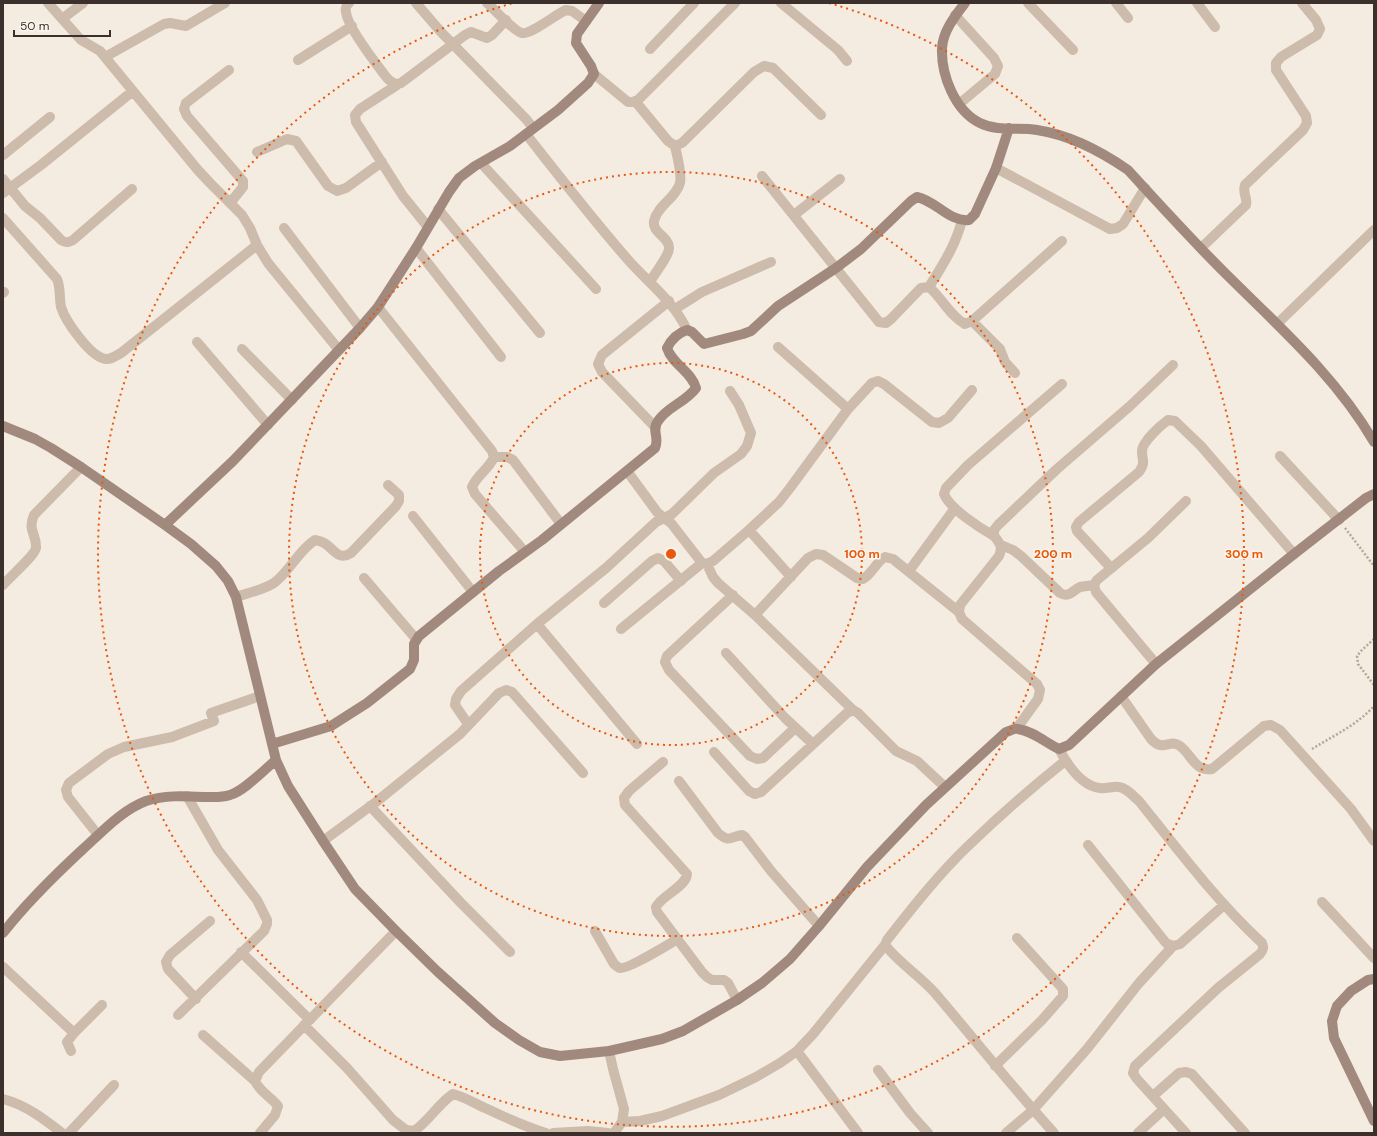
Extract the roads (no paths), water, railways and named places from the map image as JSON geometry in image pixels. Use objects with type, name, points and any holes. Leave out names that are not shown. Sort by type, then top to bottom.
[{"type":"street","points":[[48,3],[81,40],[94,46],[105,57],[201,174],[242,216],[250,228],[257,245],[288,289],[338,350]]},
{"type":"street","points":[[62,19],[83,3]]},
{"type":"street","points":[[105,57],[164,24],[170,23],[186,26],[225,3]]},
{"type":"street","points":[[349,3],[346,6],[346,12],[361,43],[387,78],[392,83],[397,85]]},
{"type":"street","points":[[416,3],[453,45],[526,119],[529,131],[593,218],[631,262],[672,305],[687,330],[692,332],[704,344],[743,334],[756,327],[778,306],[836,268],[861,249],[917,196],[925,198],[951,216],[962,220],[969,220],[975,214],[996,168],[1009,128]]},
{"type":"street","points":[[487,3],[516,30],[523,33],[530,32],[566,10],[572,11],[586,21]]},
{"type":"street","points":[[599,3],[577,34],[576,43],[591,66],[594,74],[628,102],[635,101],[735,3]]},
{"type":"street","points":[[650,49],[694,3]]},
{"type":"street","points":[[781,3],[838,50],[847,61]]},
{"type":"street","points":[[965,3],[955,15],[948,29],[942,48],[944,67],[949,85],[958,104],[980,123],[993,127],[1038,130],[1066,138],[1088,146],[1111,158],[1128,170],[1201,248],[1308,354],[1336,387],[1366,428],[1374,442]]},
{"type":"street","points":[[1028,3],[1073,50]]},
{"type":"street","points":[[1116,3],[1128,18]]},
{"type":"street","points":[[1197,3],[1215,28]]},
{"type":"street","points":[[1201,248],[1246,205],[1247,200],[1243,191],[1245,185],[1303,130],[1307,123],[1306,116],[1276,70],[1276,63],[1281,57],[1317,35],[1320,29],[1316,20],[1302,3]]},
{"type":"street","points":[[955,15],[994,58],[998,66],[995,74],[958,104]]},
{"type":"street","points":[[428,226],[403,196],[356,122],[355,115],[360,109],[401,83],[471,32],[486,38],[492,35],[506,20]]},
{"type":"street","points":[[298,60],[352,26]]},
{"type":"street","points":[[675,146],[682,143],[754,72],[764,66],[773,68],[777,71],[821,115]]},
{"type":"street","points":[[229,70],[186,103],[184,109],[187,116],[243,181],[243,187],[230,203]]},
{"type":"street","points":[[165,525],[208,486],[268,425],[378,307],[416,248],[438,209],[459,178],[481,162],[510,146],[558,110],[588,83],[594,74]]},
{"type":"street","points":[[7,191],[133,91]]},
{"type":"street","points":[[635,101],[668,141],[675,146],[680,182],[677,189],[655,216],[653,223],[655,229],[666,241],[669,247],[667,254],[650,282]]},
{"type":"street","points":[[3,155],[50,117]]},
{"type":"street","points":[[257,152],[287,139],[296,141],[328,186],[337,191],[346,188],[382,162]]},
{"type":"street","points":[[481,162],[596,289]]},
{"type":"street","points":[[996,168],[1110,228],[1117,228],[1123,224],[1145,188]]},
{"type":"street","points":[[762,176],[879,322],[886,323],[921,288],[929,287],[936,293],[958,320],[965,324],[972,321],[1062,241]]},
{"type":"street","points":[[3,179],[7,191],[40,218],[61,240],[66,242],[73,240],[132,189]]},
{"type":"street","points":[[794,215],[840,179]]},
{"type":"street","points":[[438,209],[540,333]]},
{"type":"street","points":[[3,218],[57,279],[60,286],[60,304],[70,326],[91,350],[98,356],[106,359],[113,358],[121,353],[257,245]]},
{"type":"street","points":[[929,287],[955,243],[962,220]]},
{"type":"street","points":[[284,228],[360,328]]},
{"type":"street","points":[[1277,324],[1374,230]]},
{"type":"street","points":[[416,248],[501,357]]},
{"type":"street","points":[[655,427],[602,372],[598,364],[602,355],[672,305],[770,262]]},
{"type":"street","points":[[378,307],[492,451],[494,457],[492,463],[475,480],[472,487],[475,494],[525,552]]},
{"type":"street","points":[[972,321],[1000,349],[1005,362],[1015,373]]},
{"type":"street","points":[[272,744],[331,726],[367,703],[410,669],[414,660],[414,644],[416,639],[655,448],[657,443],[655,427],[658,420],[692,394],[696,388],[694,381],[669,355],[667,348],[670,342],[682,332],[687,330]]},
{"type":"street","points":[[197,342],[268,425]]},
{"type":"street","points":[[778,347],[848,409]]},
{"type":"street","points":[[242,349],[292,400]]},
{"type":"street","points":[[994,536],[994,530],[998,525],[1051,474],[1130,406],[1173,365]]},
{"type":"street","points":[[621,629],[705,563],[713,561],[779,502],[848,409],[872,383],[878,381],[884,384],[932,422],[940,423],[948,418],[972,390]]},
{"type":"street","points":[[1062,384],[984,450],[946,488],[944,494],[946,500],[976,526],[994,536],[1001,545],[1013,550],[1064,596],[1083,586],[1094,585]]},
{"type":"street","points":[[468,724],[455,705],[456,699],[461,691],[537,624],[606,568],[656,522],[672,514],[714,474],[741,454],[747,446],[751,433],[739,405],[730,391]]},
{"type":"street","points":[[1111,568],[1077,531],[1076,527],[1079,522],[1139,472],[1143,466],[1144,458],[1142,450],[1144,444],[1168,420],[1175,421],[1202,446],[1294,554]]},
{"type":"street","points":[[3,426],[51,448],[81,467],[191,544],[216,566],[228,580],[236,597],[276,760],[288,786],[323,841],[356,889],[438,972],[490,1018],[519,1040],[540,1052],[560,1056],[609,1051],[662,1039],[683,1031],[737,1000],[762,983],[790,959],[867,867],[926,805],[1006,732],[1017,728],[1038,699],[1040,690],[1037,684],[962,619],[959,612],[893,559],[885,557],[880,560],[868,576],[863,579],[857,578],[823,555],[816,554],[808,558],[755,615]]},
{"type":"street","points":[[1280,456],[1338,520]]},
{"type":"street","points":[[494,457],[507,457],[512,460],[561,524]]},
{"type":"street","points":[[3,585],[36,549],[31,529],[31,522],[34,515],[81,467]]},
{"type":"street","points":[[627,471],[657,512],[671,522],[705,563],[718,583],[755,615],[896,751],[917,761],[946,787]]},
{"type":"street","points":[[236,597],[273,584],[308,545],[315,540],[322,542],[340,556],[346,556],[351,553],[399,501],[398,495],[388,486]]},
{"type":"street","points":[[1059,749],[1069,745],[1156,664],[1294,554],[1366,498],[1374,494]]},
{"type":"street","points":[[1156,664],[1096,592],[1094,585],[1097,580],[1148,538],[1186,501]]},
{"type":"street","points":[[909,571],[955,508]]},
{"type":"street","points":[[413,516],[473,592]]},
{"type":"street","points":[[749,530],[791,577]]},
{"type":"street","points":[[959,612],[960,605],[999,556],[1001,552],[1001,545]]},
{"type":"street","points":[[604,603],[652,561],[658,558],[664,561],[681,581]]},
{"type":"street","points":[[364,578],[416,639]]},
{"type":"street","points":[[733,595],[667,656],[667,666],[669,670],[750,756],[757,759],[763,758],[795,728]]},
{"type":"street","points":[[537,624],[637,744]]},
{"type":"street","points":[[726,653],[795,728],[813,744]]},
{"type":"street","points":[[323,841],[370,806],[460,734],[499,693],[506,690],[512,692],[583,773]]},
{"type":"street","points":[[98,835],[68,797],[66,790],[69,783],[108,754],[124,747],[172,737],[187,732],[214,721],[212,713],[260,696]]},
{"type":"street","points":[[1121,696],[1156,745],[1162,746],[1177,744],[1184,748],[1198,767],[1205,770],[1212,769],[1264,726],[1271,725],[1280,730],[1351,809],[1374,841]]},
{"type":"street","points":[[714,752],[749,791],[755,794],[761,792],[847,713],[853,710]]},
{"type":"street","points":[[1017,728],[1029,732],[1059,749],[1065,761],[1082,780],[1090,786],[1100,788],[1119,787],[1130,792],[1224,905],[1262,943],[1264,947],[1263,951],[1218,988],[1135,1066],[1133,1073],[1137,1079],[1186,1133]]},
{"type":"street","points":[[3,932],[18,913],[50,879],[98,835],[130,809],[145,802],[162,797],[222,797],[235,794],[276,760]]},
{"type":"street","points":[[622,1122],[640,1121],[662,1116],[719,1094],[756,1077],[797,1051],[818,1029],[919,901],[966,848],[1025,794],[1065,761]]},
{"type":"street","points":[[664,762],[629,791],[624,798],[625,805],[687,874],[683,883],[659,901],[656,906],[657,912],[707,977],[712,980],[724,980],[728,983],[737,1000]]},
{"type":"street","points":[[679,781],[718,833],[724,838],[730,839],[742,835],[745,837],[771,871],[819,926]]},
{"type":"street","points":[[178,1015],[264,931],[267,924],[267,920],[253,894],[212,840],[188,796]]},
{"type":"street","points":[[370,806],[461,903],[510,952]]},
{"type":"street","points":[[1088,845],[1166,943],[1173,946]]},
{"type":"street","points":[[1322,902],[1374,958]]},
{"type":"street","points":[[1006,1133],[1033,1110],[1087,1049],[1139,983],[1173,946],[1180,944],[1224,905]]},
{"type":"street","points":[[196,999],[168,969],[166,962],[170,956],[210,922]]},
{"type":"street","points":[[256,1081],[259,1072],[396,931]]},
{"type":"street","points":[[595,931],[614,964],[619,968],[624,968],[639,961],[678,940]]},
{"type":"street","points":[[995,1066],[1042,1020],[1063,996],[1063,989],[1017,938]]},
{"type":"street","points":[[885,944],[893,954],[934,992],[995,1066],[1054,1133]]},
{"type":"street","points":[[241,952],[307,1023],[393,1120],[407,1132],[414,1131],[423,1125],[444,1100],[453,1094],[464,1097],[484,1108],[546,1133]]},
{"type":"street","points":[[3,967],[74,1033]]},
{"type":"street","points":[[1374,979],[1368,980],[1351,991],[1337,1006],[1332,1021],[1334,1038],[1374,1121]]},
{"type":"street","points":[[71,1051],[67,1042],[102,1005]]},
{"type":"street","points":[[203,1035],[256,1081],[258,1087],[278,1106],[275,1115],[260,1133]]},
{"type":"street","points":[[609,1051],[624,1109],[622,1122],[614,1133]]},
{"type":"street","points":[[797,1051],[858,1133]]},
{"type":"street","points":[[878,1070],[910,1113],[928,1133]]},
{"type":"street","points":[[1153,1096],[1179,1073],[1186,1072],[1192,1074],[1245,1133]]},
{"type":"street","points":[[69,1133],[114,1085]]},
{"type":"street","points":[[3,1099],[14,1102],[39,1115],[62,1133]]},
{"type":"street","points":[[1138,1133],[1164,1109]]},
{"type":"street","points":[[553,1133],[588,1131],[608,1133]]}]
